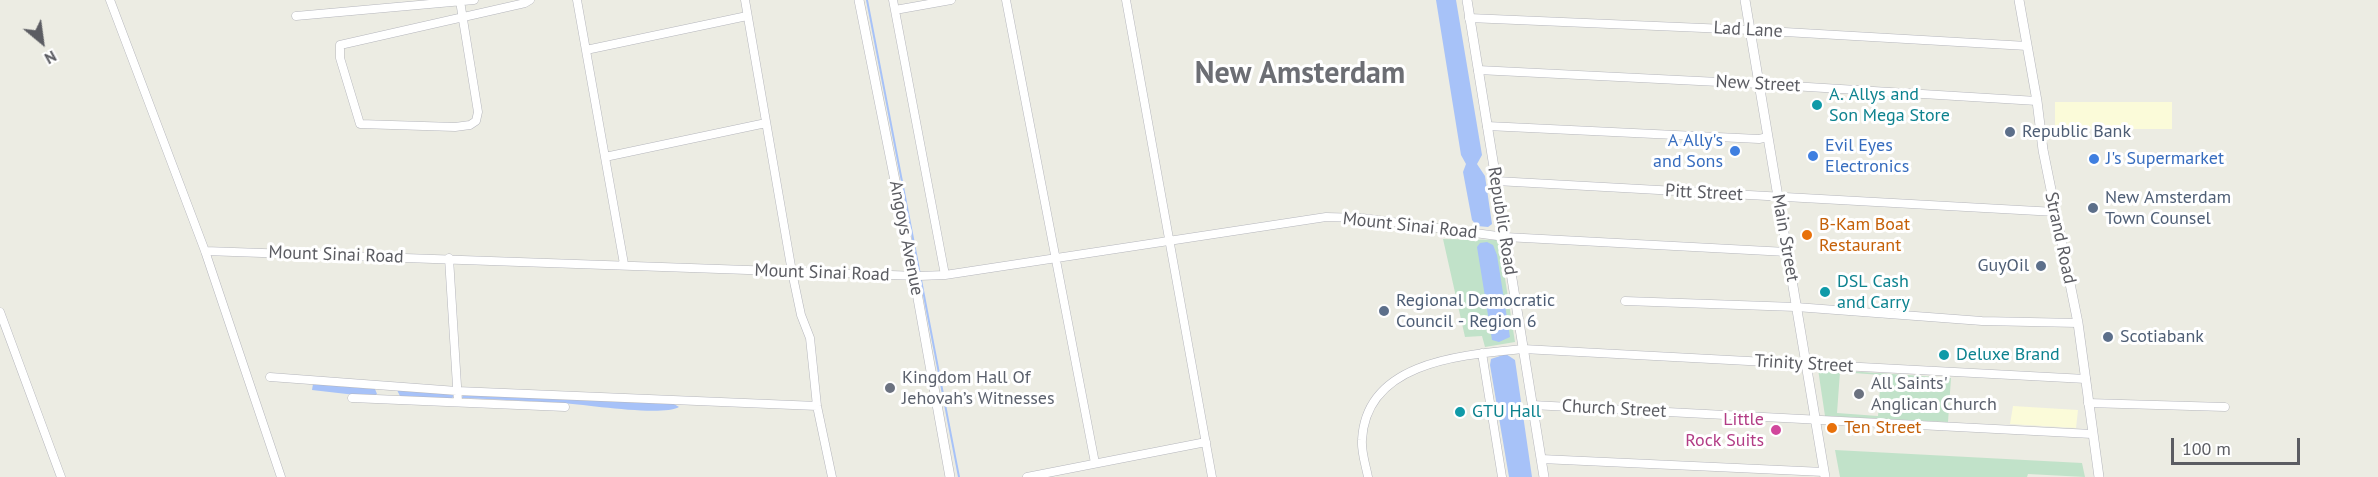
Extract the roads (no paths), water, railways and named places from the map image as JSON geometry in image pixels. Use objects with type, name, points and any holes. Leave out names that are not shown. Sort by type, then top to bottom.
[{"type":"street","points":[[110,0],[205,251],[281,477]]},
{"type":"street","points":[[296,16],[474,0]]},
{"type":"street","points":[[460,1],[463,18],[478,112],[476,121],[470,125],[455,127],[360,124],[340,58],[340,45],[463,18],[530,0]]},
{"type":"street","points":[[577,0],[624,264]]},
{"type":"street","points":[[745,0],[792,272],[801,315],[810,338],[817,406],[832,477]]},
{"type":"street","name":"Angoys Avenue","points":[[859,0],[917,276],[950,477]]},
{"type":"street","points":[[893,0],[945,275]]},
{"type":"street","points":[[895,10],[951,0]]},
{"type":"street","points":[[1006,0],[1095,463]]},
{"type":"street","points":[[1126,0],[1212,477]]},
{"type":"street","name":"Republic Road","points":[[1467,0],[1544,477]]},
{"type":"street","name":"Main Street","points":[[1745,0],[1824,474]]},
{"type":"street","name":"Strand Road","points":[[2019,0],[2037,101],[2043,150],[2078,323],[2099,477]]},
{"type":"street","points":[[586,50],[747,16]]},
{"type":"street","name":"Lad Lane","points":[[1469,18],[1750,30],[2027,46]]},
{"type":"street","name":"New Street","points":[[1478,70],[2037,101]]},
{"type":"street","points":[[605,157],[766,123]]},
{"type":"street","points":[[1487,126],[1759,139],[1768,137]]},
{"type":"street","name":"Pitt Street","points":[[1496,181],[2055,212]]},
{"type":"street","name":"Mount Sinai Road","points":[[205,251],[930,276],[1326,217],[1362,218],[1505,237],[1787,252]]},
{"type":"street","points":[[449,258],[458,402]]},
{"type":"street","points":[[1625,301],[1796,307],[1978,321],[2078,323]]},
{"type":"street","points":[[0,312],[61,477]]},
{"type":"street","name":"Trinity Street","points":[[1368,477],[1362,442],[1371,408],[1378,393],[1401,375],[1438,362],[1482,353],[1523,349],[2086,379]]},
{"type":"street","points":[[1482,353],[1502,477]]},
{"type":"street","points":[[270,377],[457,391],[817,406]]},
{"type":"street","points":[[352,399],[565,407]]},
{"type":"street","points":[[2088,403],[2226,407]]},
{"type":"street","name":"Church Street","points":[[1532,405],[2092,434]]},
{"type":"street","points":[[1027,477],[1206,442]]},
{"type":"street","points":[[1541,459],[1824,474]]},
{"type":"water","points":[[1436,0],[1456,0],[1482,155],[1477,164],[1485,176],[1492,224],[1488,227],[1477,226],[1472,220],[1463,172],[1466,164],[1461,155]]},
{"type":"water","points":[[1487,242],[1493,245],[1497,255],[1510,337],[1499,342],[1492,340],[1477,247],[1480,243]]},
{"type":"water","points":[[1506,354],[1515,360],[1532,477],[1509,477],[1490,365],[1491,359]]},
{"type":"water","points":[[313,384],[375,389],[377,394],[373,397],[312,390]]},
{"type":"water","points":[[397,390],[454,396],[451,399],[400,396]]},
{"type":"water","points":[[463,394],[674,404],[679,407],[656,411],[462,398]]},
{"type":"waterway","points":[[867,0],[959,477]]},
{"type":"place","name":"A. Allys and Son Mega Store","points":[[1817,105]]},
{"type":"place","name":"Republic Bank","points":[[2010,132]]},
{"type":"place","name":"A Ally's and Sons","points":[[1735,151]]},
{"type":"place","name":"Evil Eyes Electronics","points":[[1813,156]]},
{"type":"place","name":"J's Supermarket","points":[[2094,159]]},
{"type":"place","name":"New Amsterdam Town Counsel","points":[[2093,208]]},
{"type":"place","name":"B-Kam Boat Restaurant","points":[[1807,235]]},
{"type":"place","name":"GuyOil","points":[[2041,266]]},
{"type":"place","name":"DSL Cash and Carry","points":[[1825,292]]},
{"type":"place","name":"Regional Democratic Council - Region 6","points":[[1384,311]]},
{"type":"place","name":"Scotiabank","points":[[2108,337]]},
{"type":"place","name":"Deluxe Brand","points":[[1944,355]]},
{"type":"place","name":"Kingdom Hall Of Jehovah’s Witnesses","points":[[890,388]]},
{"type":"place","name":"All Saints' Anglican Church","points":[[1859,394]]},
{"type":"place","name":"GTU Hall","points":[[1460,412]]},
{"type":"place","name":"Ten Street","points":[[1832,428]]},
{"type":"place","name":"Little Rock Suits","points":[[1776,430]]},
{"type":"district","name":"New Amsterdam","points":[[1300,74]]}]
